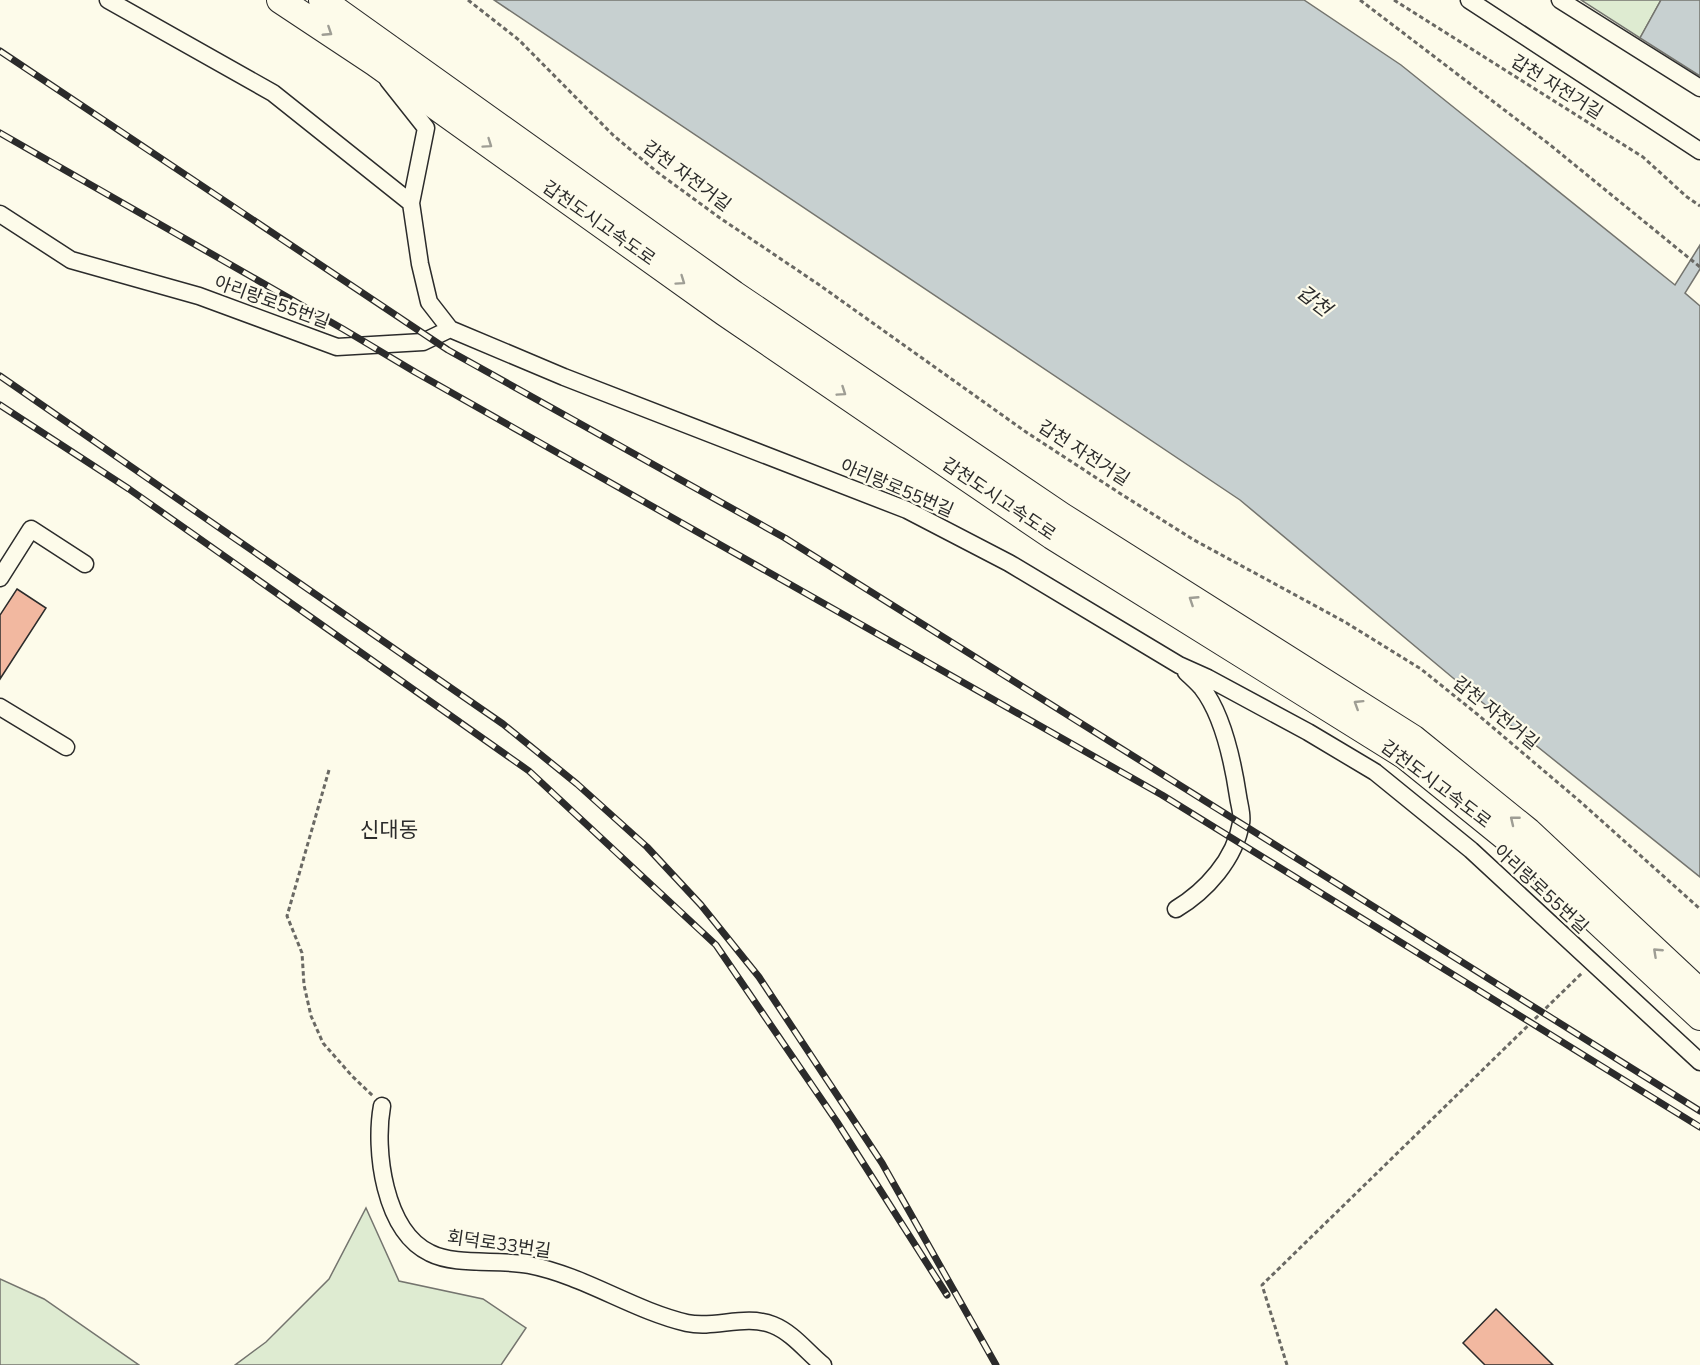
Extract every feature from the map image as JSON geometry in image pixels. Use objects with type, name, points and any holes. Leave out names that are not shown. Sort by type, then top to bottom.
[{"type":"highway","name":"갑천도시고속도로","points":[[279,0],[375,63],[725,313],[1052,536],[1405,756],[1515,845],[1700,1017]]},
{"type":"highway","name":"갑천도시고속도로","points":[[322,0],[734,294],[927,425],[1072,522],[1413,738],[1528,831],[1700,992]]},
{"type":"street","points":[[108,0],[273,93],[411,203]]},
{"type":"street","points":[[1469,0],[1700,151]]},
{"type":"street","points":[[1560,0],[1700,88]]},
{"type":"street","points":[[375,63],[426,128],[411,203],[420,264],[429,302],[450,329]]},
{"type":"street","name":"아리랑로55번길","points":[[0,214],[71,260],[199,296],[337,347],[423,342],[450,329],[564,377],[907,510],[1009,563],[1179,665],[1248,699],[1375,772],[1471,850],[1700,1062]]},
{"type":"street","points":[[0,578],[31,529],[85,564]]},
{"type":"street","points":[[1176,909],[1192,900],[1219,872],[1231,852],[1242,822],[1233,763],[1218,720],[1202,688],[1179,665]]},
{"type":"street","points":[[0,707],[66,747]]},
{"type":"street","name":"회덕로33번길","points":[[382,1106],[378,1142],[382,1178],[401,1226],[417,1244],[430,1253],[448,1258],[527,1264],[552,1270],[689,1323],[746,1320],[772,1325],[790,1335],[823,1365]]},
{"type":"path","name":"갑천 자전거길","points":[[468,0],[519,40],[613,135],[657,172],[720,218],[818,284],[1026,432],[1121,494],[1194,540],[1345,622],[1421,669],[1583,804],[1700,909]]},
{"type":"path","points":[[1360,0],[1549,144],[1700,267]]},
{"type":"path","name":"갑천 자전거길","points":[[1394,0],[1643,157],[1700,206]]},
{"type":"path","points":[[329,770],[287,916],[302,953],[304,985],[311,1016],[323,1043],[382,1106]]},
{"type":"path","points":[[1287,1365],[1262,1285],[1593,962]]},
{"type":"green space","points":[[1581,0],[1661,0],[1640,38]]},
{"type":"green space","points":[[366,1208],[399,1281],[483,1299],[526,1328],[501,1365],[235,1365],[266,1342],[329,1279]]},
{"type":"green space","points":[[0,1279],[44,1299],[139,1365],[0,1365]]},
{"type":"water","name":"갑천","points":[[494,0],[1304,0],[1401,65],[1675,285],[1700,245],[1700,269],[1685,293],[1700,306],[1700,877],[1483,703],[1240,500]]},
{"type":"water","points":[[1661,0],[1700,0],[1700,76],[1640,38]]},
{"type":"building","points":[[17,589],[46,608],[0,679],[0,615]]},
{"type":"building","points":[[1496,1309],[1553,1365],[1485,1365],[1463,1343]]},
{"type":"railway","points":[[0,51],[448,350],[785,538],[1700,1111]]},
{"type":"railway","points":[[0,133],[415,372],[1162,795],[1700,1127]]},
{"type":"railway","points":[[0,376],[503,724],[577,784],[647,847],[701,905],[759,977],[882,1163],[996,1365]]},
{"type":"railway","points":[[0,405],[129,489],[529,771],[716,945],[837,1122],[947,1295]]},
{"type":"district","name":"신대동","points":[[389,830]]}]
